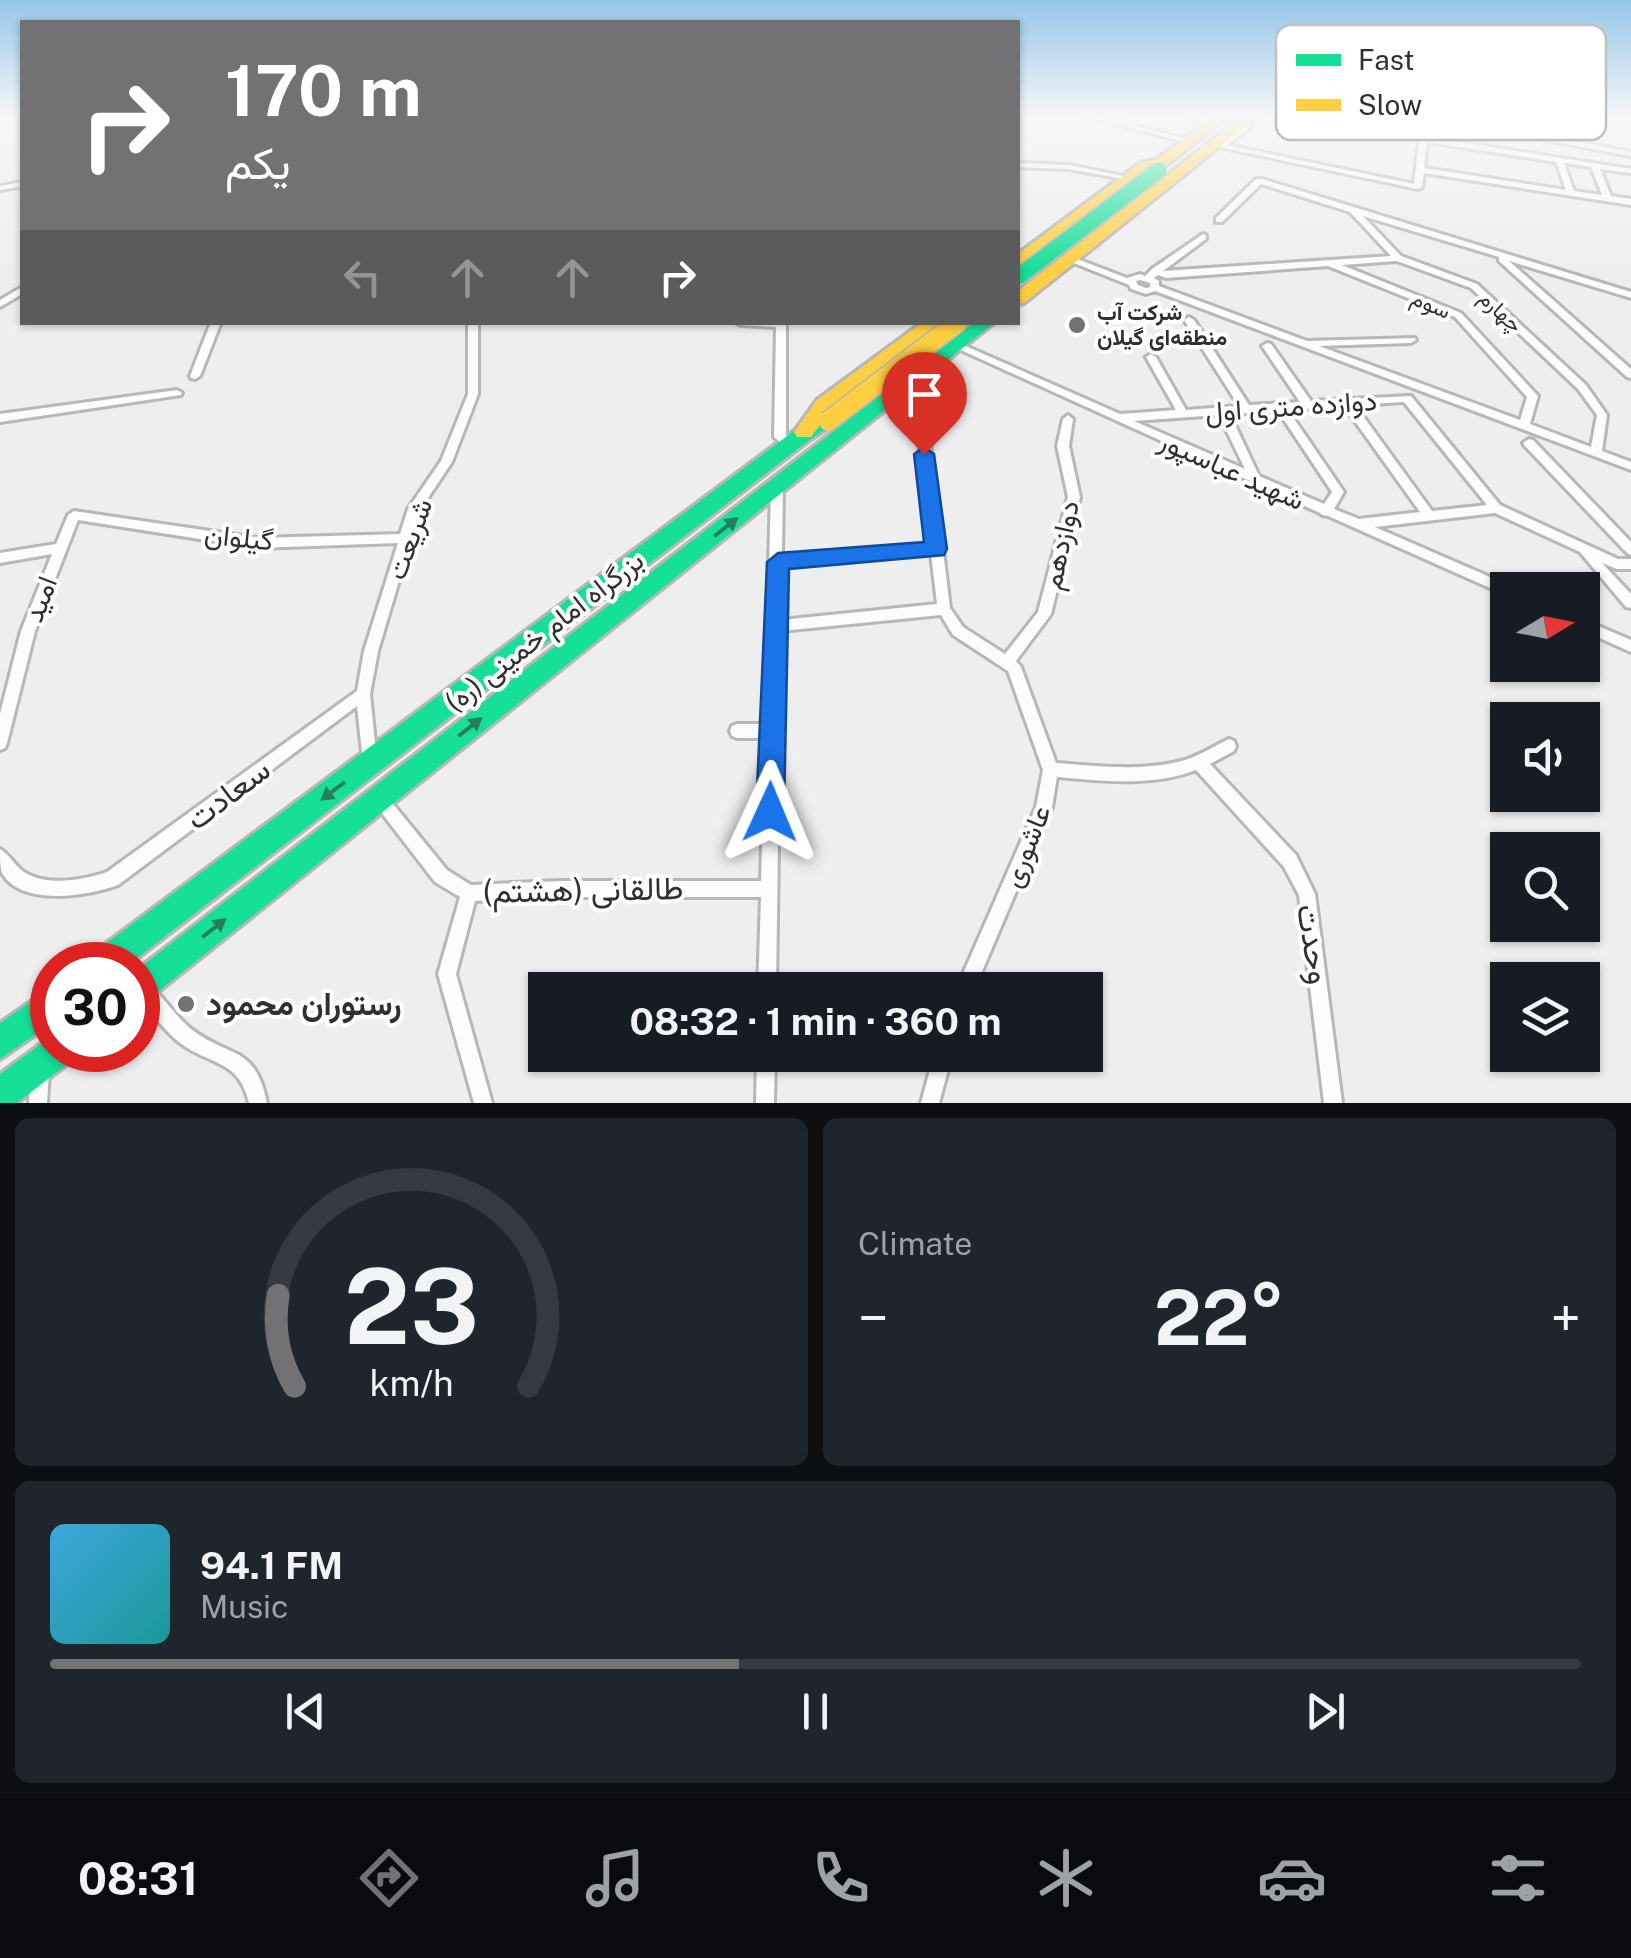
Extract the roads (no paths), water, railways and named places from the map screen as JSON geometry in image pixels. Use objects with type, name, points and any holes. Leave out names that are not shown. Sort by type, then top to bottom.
[{"type":"highway","points":[[1032,272],[1143,167]]},
{"type":"highway","points":[[1032,272],[1158,167]]},
{"type":"highway","points":[[1032,272],[1185,167]]},
{"type":"highway","name":"بزرگراه امام خمینی (ره)","points":[[796,440],[824,404],[931,325]]},
{"type":"highway","points":[[943,325],[969,331]]},
{"type":"highway","name":"بزرگراه امام خمینی (ره)","points":[[133,942],[796,440],[969,331]]},
{"type":"highway","name":"بزرگراه امام خمینی (ره)","points":[[160,970],[917,377],[969,331]]},
{"type":"highway","points":[[0,1043],[30,1020]]},
{"type":"highway","points":[[0,1095],[30,1071]]},
{"type":"street","points":[[1072,167],[1129,178]]},
{"type":"street","points":[[1322,167],[1418,187],[1420,170],[1631,202]]},
{"type":"street","points":[[1562,167],[1572,193]]},
{"type":"street","points":[[1597,167],[1607,198]]},
{"type":"street","points":[[1219,220],[1259,180],[1631,295]]},
{"type":"street","name":"چهارم","points":[[1352,210],[1398,258],[1474,286],[1582,386],[1602,414],[1596,453]]},
{"type":"street","points":[[1145,279],[1203,238]]},
{"type":"street","points":[[1496,254],[1631,375]]},
{"type":"street","points":[[1032,272],[1145,279],[1398,258]]},
{"type":"street","name":"سوم","points":[[1329,263],[1434,302],[1458,315],[1533,396],[1524,426]]},
{"type":"street","points":[[1145,279],[1304,344],[1629,466]]},
{"type":"street","points":[[1189,320],[1246,409]]},
{"type":"street","points":[[195,376],[215,325]]},
{"type":"street","name":"شریعت","points":[[370,762],[363,694],[371,651],[414,510],[446,462],[473,394],[473,325]]},
{"type":"street","points":[[781,325],[780,437],[796,440]]},
{"type":"street","name":"شهید عباسپور","points":[[969,331],[1115,418],[1490,583]]},
{"type":"street","points":[[1304,344],[1411,340]]},
{"type":"street","points":[[1267,346],[1308,404]]},
{"type":"street","points":[[1151,357],[1183,414]]},
{"type":"street","points":[[917,377],[944,609],[958,631],[1008,661]]},
{"type":"street","points":[[0,418],[177,393]]},
{"type":"street","name":"دوازده متری اول","points":[[1115,418],[1407,398],[1496,508]]},
{"type":"street","points":[[1346,402],[1429,516]]},
{"type":"street","points":[[1281,406],[1338,492],[1326,512]]},
{"type":"street","points":[[1223,411],[1256,482]]},
{"type":"street","name":"دوازدهم","points":[[1008,661],[1044,614],[1074,497],[1063,446],[1068,419]]},
{"type":"street","points":[[1529,443],[1631,550]]},
{"type":"street","points":[[767,972],[777,487]]},
{"type":"street","points":[[1356,525],[1496,508],[1584,550],[1618,564],[1631,564]]},
{"type":"street","name":"گیلوان","points":[[74,515],[258,544],[406,538]]},
{"type":"street","name":"امید","points":[[0,743],[28,631],[74,515]]},
{"type":"street","points":[[0,558],[60,548]]},
{"type":"street","points":[[778,562],[936,549]]},
{"type":"street","points":[[1584,550],[1631,604]]},
{"type":"street","points":[[776,626],[944,609]]},
{"type":"street","points":[[1600,632],[1631,646]]},
{"type":"street","name":"عاشوری","points":[[973,972],[1044,807],[1052,770],[1014,666],[1008,661]]},
{"type":"street","name":"سعادت","points":[[0,857],[18,879],[60,888],[90,888],[137,863],[363,694]]},
{"type":"street","points":[[737,730],[772,731]]},
{"type":"street","points":[[1052,770],[1150,774],[1200,764],[1229,746]]},
{"type":"street","name":"وحدت","points":[[1200,764],[1290,861],[1308,894],[1333,1103]]},
{"type":"street","name":"طالقانی (هشتم)","points":[[380,798],[441,876],[469,893],[769,889]]},
{"type":"street","points":[[469,893],[447,974],[483,1103]]},
{"type":"street","points":[[160,1008],[186,1036],[244,1065],[258,1103]]},
{"type":"street","points":[[38,1103],[45,1072]]},
{"type":"street","points":[[765,1103],[766,1072]]},
{"type":"street","points":[[930,1103],[939,1072]]},
{"type":"place","name":"شرکت آب منطقه‌ای گیلان","points":[[1077,325]]},
{"type":"place","name":"رستوران محمود","points":[[186,1004]]}]
